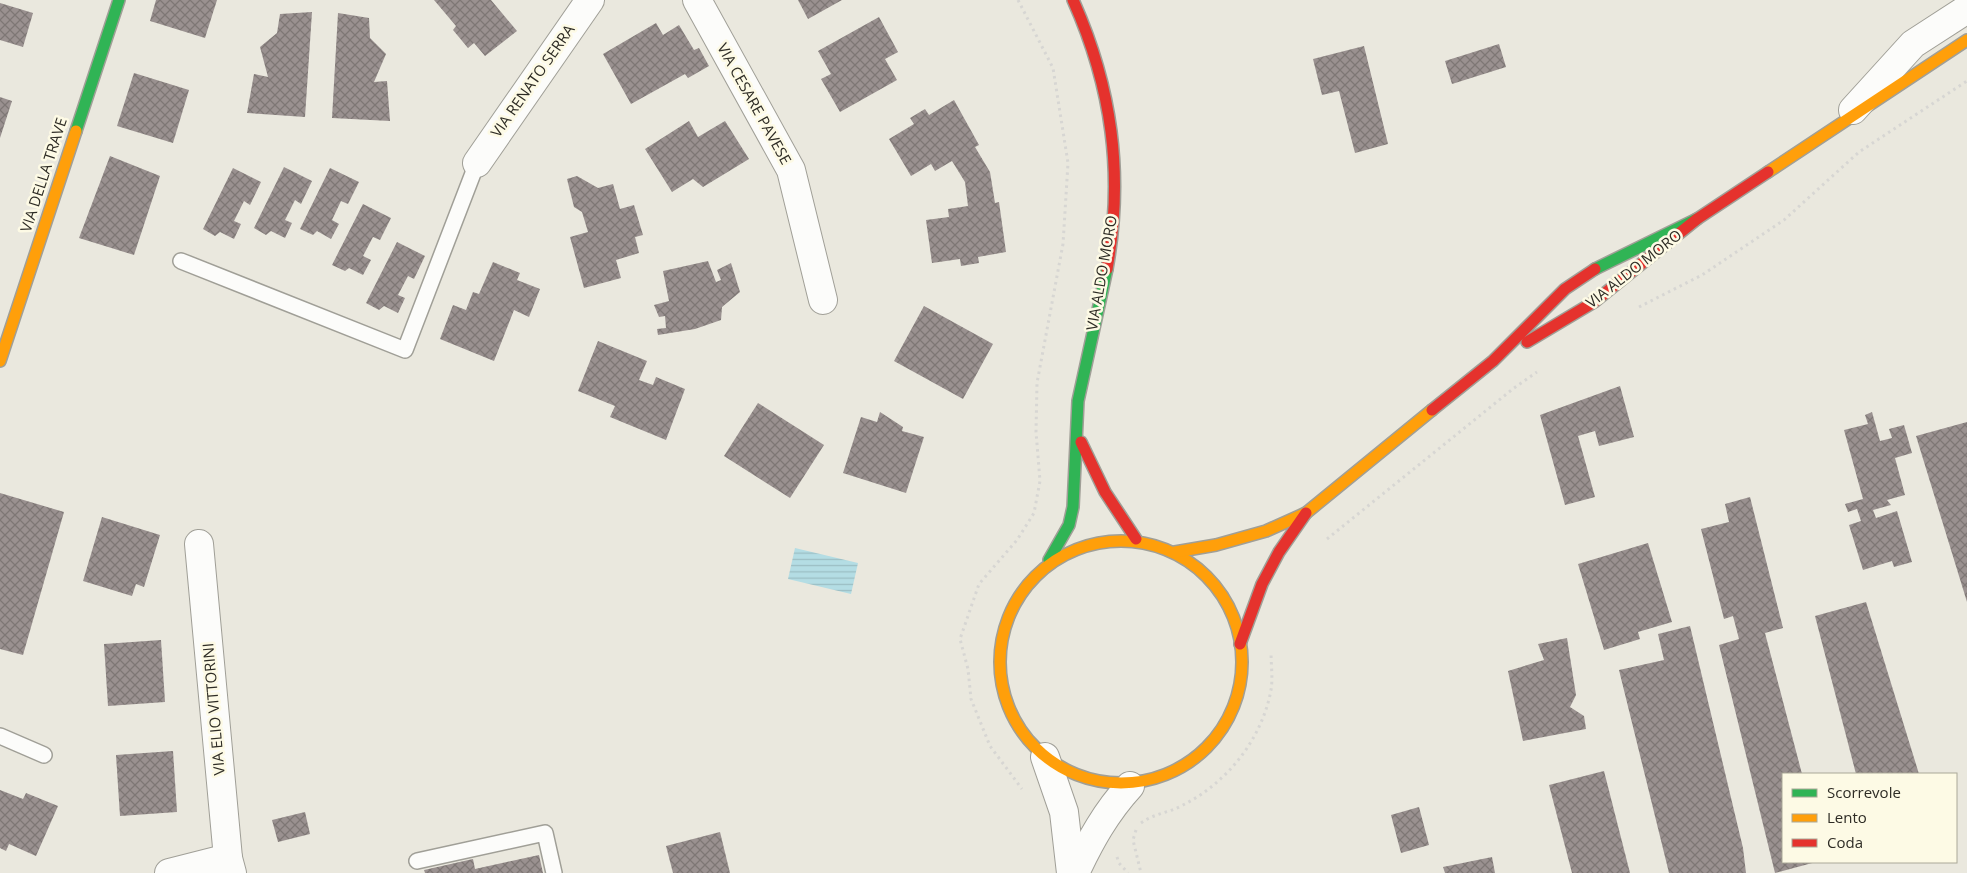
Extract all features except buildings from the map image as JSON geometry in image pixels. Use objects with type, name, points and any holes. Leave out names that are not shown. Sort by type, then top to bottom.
[{"type":"main road","name":"VIA DELLA TRAVE","points":[[0,361],[119,0]]},
{"type":"main road","name":"VIA ALDO MORO","points":[[1048,562],[1072,547],[1101,538],[1136,539],[1175,552],[1206,575],[1228,607],[1240,644],[1240,684],[1227,722],[1202,754],[1169,777],[1130,786],[1085,780],[1045,757],[1019,726],[1002,687],[1001,647],[1016,604],[1048,562],[1069,525],[1074,507],[1079,389],[1108,263],[1116,197],[1110,109],[1086,26],[1073,0]]},
{"type":"main road","name":"VIA ALDO MORO","points":[[1493,361],[1594,302],[1697,219],[1967,40]]},
{"type":"main road","name":"VIA ALDO MORO","points":[[1175,552],[1216,546],[1266,531],[1306,512],[1493,361],[1565,289],[1588,272],[1697,219]]},
{"type":"main road","name":"VIA ALDO MORO","points":[[1077,431],[1096,478],[1109,501],[1136,539]]},
{"type":"main road","name":"VIA ALDO MORO","points":[[1240,644],[1262,584],[1279,552],[1306,512]]},
{"type":"street","name":"VIA RENATO SERRA","points":[[477,162],[590,0]]},
{"type":"street","name":"VIA CESARE PAVESE","points":[[697,0],[791,170],[823,300]]},
{"type":"street","name":"VIA ALDO MORO","points":[[1840,124],[1913,44],[1967,9]]},
{"type":"street","name":"VIA ELIO VITTORINI","points":[[199,544],[230,865]]},
{"type":"street","name":"VIA ALDO MORO","points":[[1045,757],[1064,812],[1073,873]]},
{"type":"street","name":"VIA ALDO MORO","points":[[1073,873],[1106,814],[1130,786]]},
{"type":"street","points":[[169,873],[230,865]]},
{"type":"lane","points":[[181,262],[405,350],[477,162]]},
{"type":"lane","points":[[0,736],[44,755]]},
{"type":"lane","points":[[417,861],[545,834],[554,873]]},
{"type":"path","points":[[1018,0],[1053,68],[1068,163],[1063,244],[1038,383],[1036,432],[1040,481],[1034,513],[1017,540],[979,584],[960,639],[968,669],[971,699],[990,746],[1024,792]]},
{"type":"path","points":[[1633,310],[1702,275],[1784,220],[1859,152],[1967,81]]},
{"type":"path","points":[[1324,541],[1514,388],[1545,366]]},
{"type":"path","points":[[1141,873],[1133,840],[1136,827],[1152,816],[1183,806],[1224,777],[1254,738],[1271,690],[1271,648]]},
{"type":"water","points":[[795,548],[858,563],[851,594],[788,579]]},
{"type":"traffic: fast","points":[[76,131],[119,0]]},
{"type":"traffic: fast","points":[[1595,269],[1697,219]]},
{"type":"traffic: fast","points":[[1049,560],[1069,525],[1073,507],[1078,401],[1107,269]]},
{"type":"traffic: slow","points":[[1768,172],[1967,40]]},
{"type":"traffic: slow","points":[[0,361],[76,131]]},
{"type":"traffic: slow","points":[[1175,552],[1216,545],[1266,531],[1306,513],[1432,410]]},
{"type":"traffic: slow","points":[[1109,541],[1133,541],[1156,546],[1178,555],[1207,576],[1222,595],[1233,616],[1240,638],[1242,662],[1240,686],[1233,708],[1222,729],[1207,748],[1178,769],[1156,778],[1133,783],[1109,783],[1086,778],[1064,769],[1044,756],[1027,739],[1014,719],[1005,697],[1000,674],[1000,650],[1005,627],[1014,605],[1027,585],[1044,568],[1064,555],[1086,546],[1109,541]]},
{"type":"traffic: jam","points":[[1073,0],[1097,65],[1111,132],[1114,165],[1114,199],[1107,269]]},
{"type":"traffic: jam","points":[[1527,342],[1594,302],[1697,219],[1768,172]]},
{"type":"traffic: jam","points":[[1432,410],[1493,361],[1565,289],[1595,269]]},
{"type":"traffic: jam","points":[[1081,442],[1105,492],[1136,539]]},
{"type":"traffic: jam","points":[[1240,644],[1262,584],[1279,552],[1306,513]]}]
